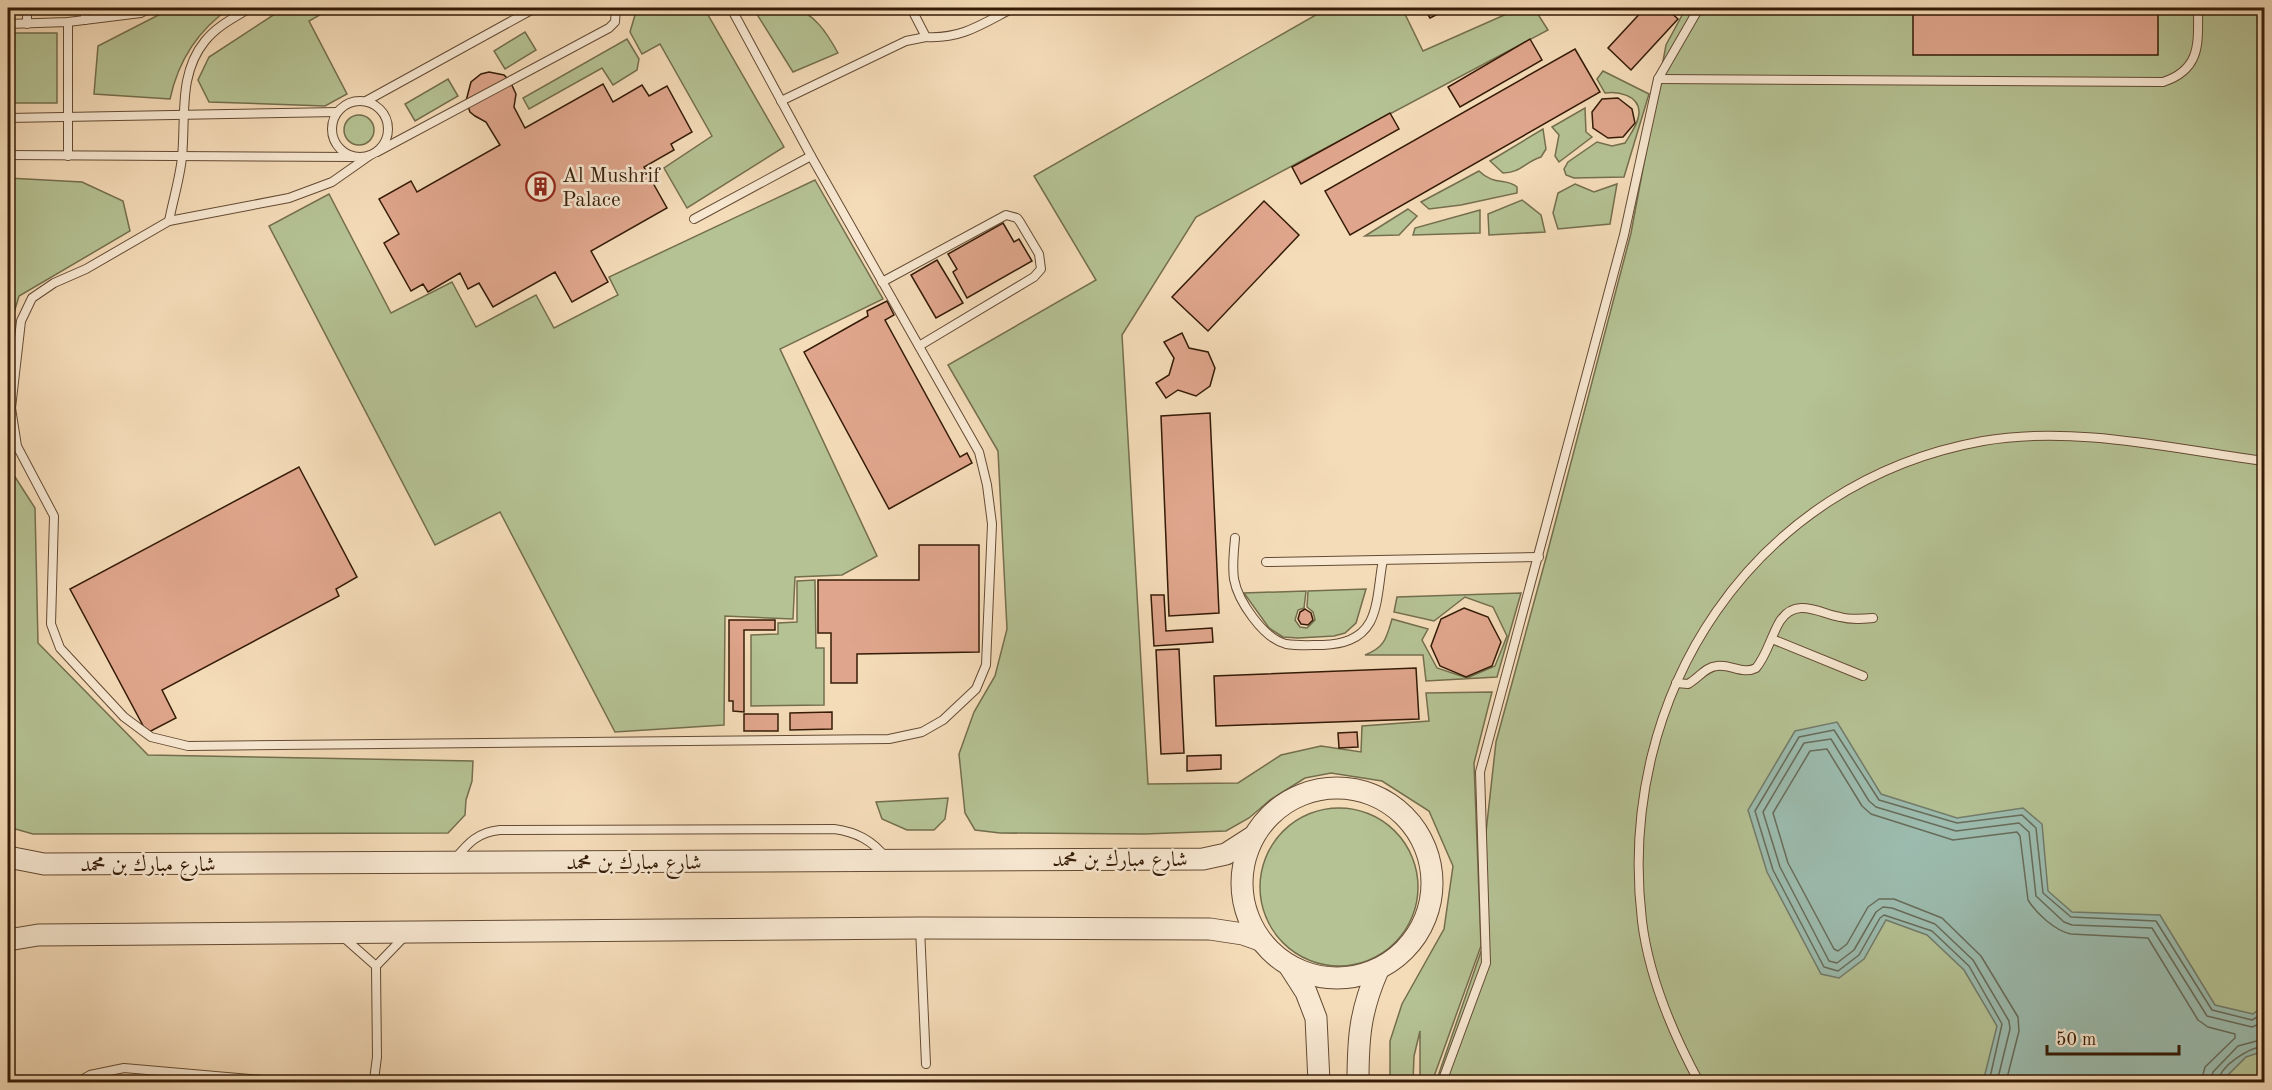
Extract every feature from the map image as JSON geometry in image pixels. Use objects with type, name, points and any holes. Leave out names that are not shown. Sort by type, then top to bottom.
[{"type":"street","points":[[1335,787],[1367,792],[1396,807],[1418,831],[1431,860],[1433,893],[1424,924],[1405,951],[1378,970],[1349,978],[1319,977],[1290,967],[1260,940],[1247,915],[1242,889],[1244,861],[1254,836],[1275,810],[1303,794],[1324,789],[1335,787]]},
{"type":"street","name":"شارع مبارك بن محمد","points":[[8,857],[44,864],[1203,859],[1226,854],[1254,836]]},
{"type":"street","points":[[8,940],[38,935],[920,928],[1210,929],[1227,930],[1260,940]]},
{"type":"street","points":[[1290,967],[1306,992],[1316,1018],[1319,1083]]},
{"type":"street","points":[[1358,1083],[1360,1026],[1366,996],[1378,970]]},
{"type":"lane","points":[[27,8],[27,24]]},
{"type":"lane","points":[[85,8],[85,20]]},
{"type":"lane","points":[[8,24],[69,22],[150,8]]},
{"type":"lane","points":[[169,221],[182,158],[186,82],[193,59],[206,40],[223,24],[250,8]]},
{"type":"lane","points":[[353,158],[339,150],[334,143],[331,127],[337,112],[350,102],[366,101],[535,8]]},
{"type":"lane","points":[[8,155],[353,158],[373,154],[609,28],[615,22],[616,8]]},
{"type":"lane","points":[[366,101],[382,111],[387,119],[387,137],[383,146],[332,182],[289,198],[169,221],[86,269],[54,283],[32,298],[21,321],[11,408],[18,446],[54,516],[51,624],[60,648],[124,717],[151,737],[188,746],[890,739],[922,732],[943,720],[963,703],[976,688],[986,665],[992,524],[987,485],[978,452],[811,156],[731,8]]},
{"type":"lane","points":[[911,8],[926,37]]},
{"type":"lane","points":[[781,100],[906,41],[960,35],[1013,8]]},
{"type":"lane","points":[[1442,1083],[1486,963],[1480,772],[1624,236],[1658,79],[1699,8]]},
{"type":"lane","points":[[1658,79],[2163,82],[2184,72],[2196,52],[2198,8]]},
{"type":"lane","points":[[68,156],[69,22]]},
{"type":"lane","points":[[8,118],[337,112]]},
{"type":"lane","points":[[693,219],[811,156]]},
{"type":"lane","points":[[882,282],[1006,216],[1017,218],[1039,254],[1041,269],[1034,277],[919,346]]},
{"type":"lane","points":[[1699,1083],[1684,1054],[1658,990],[1642,923],[1639,887],[1640,840],[1646,781],[1660,726],[1676,683],[1707,623],[1724,599],[1763,554],[1809,516],[1836,498],[1893,468],[1962,446],[2002,438],[2040,435],[2096,438],[2265,461]]},
{"type":"lane","points":[[1235,538],[1233,570],[1238,592],[1260,627],[1285,644],[1336,644],[1346,642],[1363,631],[1373,614],[1383,560]]},
{"type":"lane","points":[[1266,562],[1539,557]]},
{"type":"lane","points":[[1676,683],[1688,684],[1704,671],[1717,666],[1752,670],[1759,664],[1779,623],[1786,614],[1794,609],[1805,607],[1843,618],[1873,618]]},
{"type":"lane","points":[[1772,639],[1863,676]]},
{"type":"lane","points":[[452,862],[473,839],[481,834],[500,830],[834,829],[865,838],[888,860]]},
{"type":"lane","points":[[920,928],[926,1064]]},
{"type":"lane","points":[[339,933],[376,966]]},
{"type":"lane","points":[[369,1083],[374,1080],[377,1057],[376,966],[408,933]]},
{"type":"lane","points":[[78,1083],[90,1075],[124,1068],[286,1083]]},
{"type":"green space","points":[[786,7],[807,14],[825,32],[838,53],[793,72],[753,8]]},
{"type":"green space","points":[[172,8],[230,8],[208,26],[191,48],[178,72],[170,99],[94,94],[98,46]]},
{"type":"green space","points":[[284,8],[332,8],[309,21],[347,94],[325,106],[209,102],[198,80],[209,57]]},
{"type":"green space","points":[[637,8],[704,8],[784,147],[687,208],[664,168],[712,136],[660,44],[642,54],[630,32]]},
{"type":"green space","points":[[1328,8],[1402,8],[1423,51],[1520,8],[1534,8],[1548,30],[1196,217],[1122,335],[1148,784],[1238,783],[1281,755],[1321,746],[1361,752],[1362,726],[1429,721],[1426,693],[1492,692],[1474,763],[1481,946],[1432,1082],[1420,1082],[1420,1031],[1414,1056],[1413,1082],[1390,1082],[1390,1041],[1402,1004],[1444,929],[1453,866],[1429,811],[1382,781],[1331,773],[1305,778],[1270,800],[1249,818],[1226,831],[1144,834],[1000,833],[975,830],[965,813],[959,754],[974,712],[995,676],[1007,629],[998,451],[948,365],[1096,280],[1034,176]]},
{"type":"green space","points":[[1686,8],[2264,8],[2264,1082],[1436,1082],[1485,940],[1484,850],[1496,742],[1631,233],[1666,45]]},
{"type":"green space","points":[[525,32],[536,50],[505,69],[494,51]]},
{"type":"green space","points":[[8,33],[57,33],[57,103],[8,103]]},
{"type":"green space","points":[[627,39],[639,59],[637,70],[613,85],[602,68],[529,109],[523,98]]},
{"type":"green space","points":[[1603,71],[1649,94],[1624,177],[1574,178],[1566,175],[1564,169],[1568,162],[1597,142],[1612,146],[1625,143],[1638,120],[1638,106],[1631,98],[1627,95],[1605,93],[1597,79]]},
{"type":"green space","points":[[448,79],[458,96],[415,121],[405,104]]},
{"type":"green space","points":[[1585,108],[1586,132],[1592,137],[1559,162],[1555,156],[1559,135],[1552,127]]},
{"type":"green space","points":[[359,115],[370,119],[374,130],[370,141],[359,145],[348,141],[344,130],[348,119]]},
{"type":"green space","points":[[1543,129],[1546,149],[1541,157],[1509,173],[1503,173],[1490,161]]},
{"type":"green space","points":[[1479,171],[1490,179],[1513,184],[1517,187],[1517,193],[1429,209],[1421,202]]},
{"type":"green space","points":[[8,178],[82,182],[123,201],[130,231],[19,296],[8,333]]},
{"type":"green space","points":[[815,180],[883,299],[780,349],[877,556],[842,575],[795,577],[793,619],[725,616],[724,725],[615,732],[500,512],[435,545],[269,226],[329,194],[391,313],[452,282],[476,327],[536,295],[554,328],[618,295],[609,277]]},
{"type":"green space","points":[[1575,184],[1594,192],[1617,184],[1610,224],[1558,229],[1553,213],[1558,193]]},
{"type":"green space","points":[[1522,200],[1541,215],[1545,232],[1489,235],[1488,214]]},
{"type":"green space","points":[[1408,209],[1417,216],[1399,235],[1365,236]]},
{"type":"green space","points":[[1480,210],[1480,233],[1413,235],[1415,228]]},
{"type":"green space","points":[[8,466],[35,508],[38,643],[148,755],[473,761],[472,781],[466,800],[465,815],[448,833],[33,834],[8,827]]},
{"type":"green space","points":[[815,580],[816,648],[824,648],[824,705],[751,706],[751,635],[778,634],[778,623],[797,622],[797,581]]},
{"type":"green space","points":[[1366,589],[1356,623],[1345,633],[1334,636],[1298,638],[1283,637],[1269,628],[1244,593],[1306,591],[1304,608],[1298,610],[1295,620],[1300,627],[1307,628],[1315,620],[1313,612],[1307,607],[1308,591]]},
{"type":"green space","points":[[1521,593],[1497,677],[1426,681],[1423,655],[1365,655],[1377,649],[1384,642],[1392,619],[1428,629],[1422,640],[1437,668],[1467,678],[1495,666],[1507,636],[1493,607],[1465,597],[1434,621],[1394,612],[1397,597]]},
{"type":"green space","points":[[948,798],[945,819],[934,830],[907,830],[882,819],[876,802]]},
{"type":"green space","points":[[1339,808],[1369,814],[1383,821],[1395,831],[1405,843],[1412,857],[1418,887],[1412,917],[1405,931],[1395,943],[1383,953],[1369,960],[1339,966],[1309,960],[1295,953],[1283,943],[1273,931],[1266,917],[1260,887],[1266,857],[1273,843],[1283,831],[1295,821],[1309,814]]},
{"type":"water","points":[[1837,722],[1881,794],[1957,818],[2023,808],[2042,824],[2048,891],[2072,912],[2160,915],[2215,1005],[2253,1014],[2264,1005],[2264,1051],[2246,1057],[2221,1082],[1983,1082],[1997,1026],[1964,970],[1927,935],[1886,920],[1864,959],[1839,978],[1821,974],[1767,872],[1748,810],[1795,731]]},
{"type":"building","points":[[1424,8],[1450,8],[1430,18]]},
{"type":"building","points":[[1645,8],[1666,8],[1678,19],[1631,70],[1608,48]]},
{"type":"building","points":[[1913,8],[1957,8],[1957,11],[2114,11],[2114,8],[2158,8],[2158,55],[1913,55]]},
{"type":"building","points":[[1530,39],[1542,60],[1460,107],[1448,87]]},
{"type":"building","points":[[1575,49],[1600,92],[1350,235],[1325,191]]},
{"type":"building","name":"Al Mushrif Palace","points":[[489,72],[504,75],[510,81],[516,94],[514,107],[525,128],[603,84],[613,102],[642,85],[649,96],[667,86],[692,132],[671,144],[674,150],[644,167],[667,208],[591,251],[608,282],[572,302],[555,272],[493,307],[479,283],[468,289],[460,273],[428,292],[423,284],[411,291],[384,243],[399,234],[379,199],[411,181],[417,192],[500,145],[486,122],[470,112],[466,101],[471,82],[481,74]]},
{"type":"building","points":[[1618,98],[1632,109],[1635,123],[1623,137],[1608,138],[1593,128],[1592,112],[1602,99]]},
{"type":"building","points":[[1390,113],[1399,129],[1301,184],[1292,167]]},
{"type":"building","points":[[1264,201],[1299,235],[1208,331],[1172,297]]},
{"type":"building","points":[[1003,223],[1014,242],[1019,239],[1032,261],[967,298],[953,272],[957,269],[948,254]]},
{"type":"building","points":[[937,260],[963,303],[936,318],[911,275]]},
{"type":"building","points":[[887,301],[894,315],[885,320],[960,457],[967,453],[972,463],[889,509],[804,352],[868,316],[867,311]]},
{"type":"building","points":[[1182,333],[1189,348],[1208,352],[1215,368],[1210,386],[1196,396],[1178,390],[1166,398],[1156,383],[1169,375],[1174,358],[1164,342]]},
{"type":"building","points":[[1210,413],[1219,613],[1169,616],[1161,416]]},
{"type":"building","points":[[299,467],[357,577],[336,589],[339,596],[162,690],[176,718],[147,733],[70,589]]},
{"type":"building","points":[[919,545],[979,545],[979,652],[857,654],[857,683],[831,683],[831,633],[818,633],[818,580],[919,580]]},
{"type":"building","points":[[1151,595],[1164,595],[1166,631],[1212,628],[1213,642],[1154,646]]},
{"type":"building","points":[[1464,608],[1488,617],[1501,642],[1492,666],[1466,677],[1440,666],[1431,646],[1441,619]]},
{"type":"building","points":[[1305,609],[1311,613],[1313,620],[1308,625],[1301,624],[1298,619],[1300,612]]},
{"type":"building","points":[[729,620],[775,620],[775,630],[744,630],[744,712],[733,711],[733,701],[729,701]]},
{"type":"building","points":[[1179,649],[1184,753],[1161,754],[1156,650]]},
{"type":"building","points":[[1416,668],[1419,719],[1216,726],[1214,676]]},
{"type":"building","points":[[832,712],[832,729],[790,730],[790,713]]},
{"type":"building","points":[[744,714],[778,714],[778,731],[744,731]]},
{"type":"building","points":[[1357,732],[1358,747],[1339,748],[1338,733]]},
{"type":"building","points":[[1221,755],[1221,769],[1187,771],[1187,756]]},
{"type":"place","name":"Al Mushrif Palace","points":[[541,187]]}]
